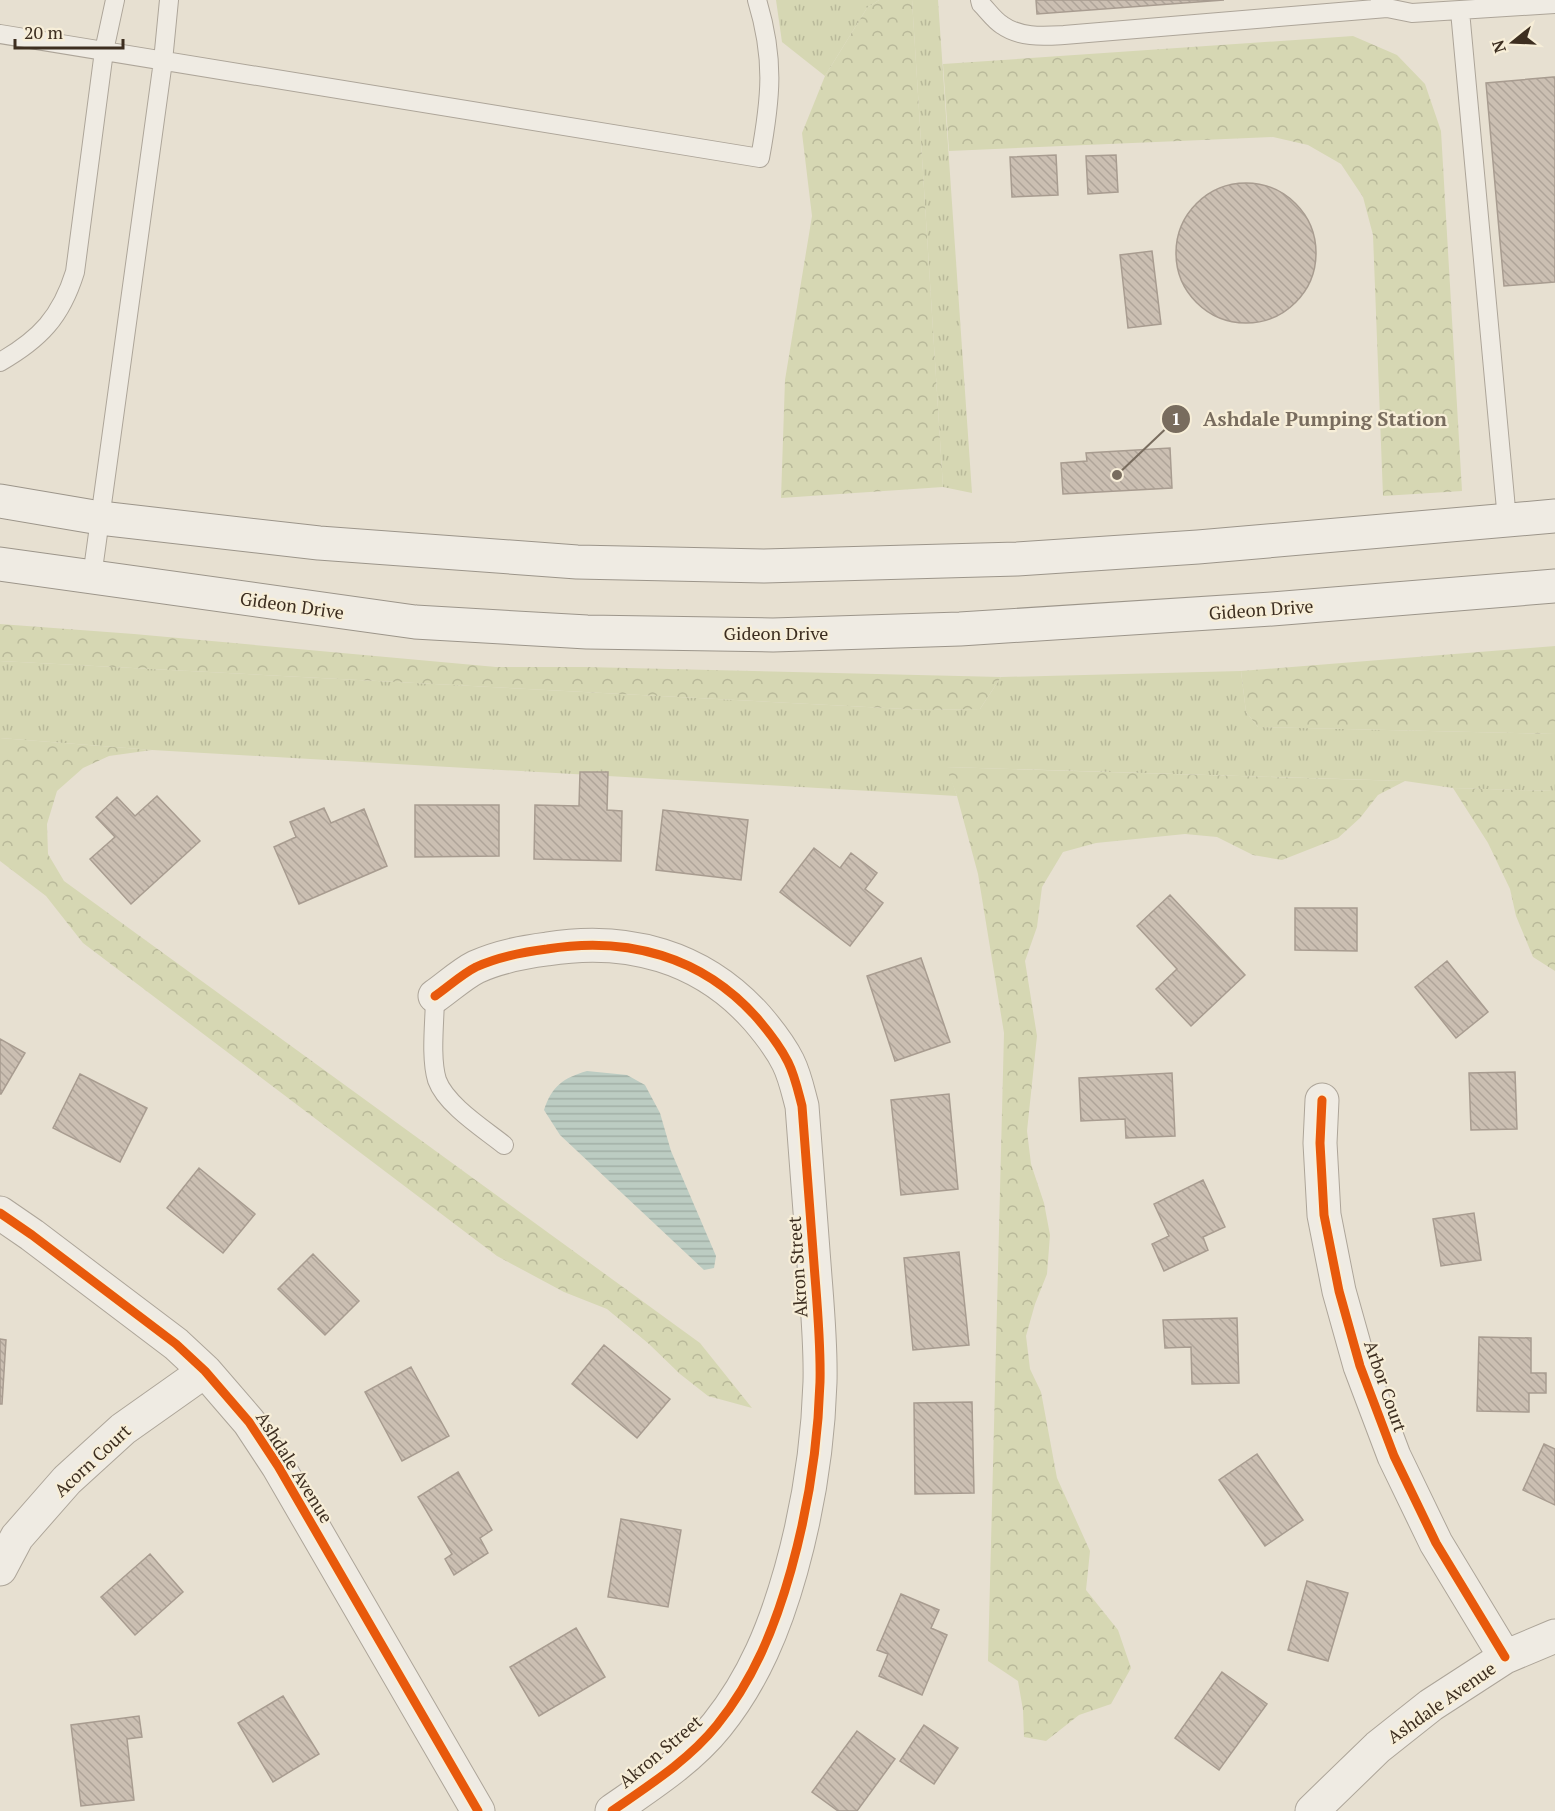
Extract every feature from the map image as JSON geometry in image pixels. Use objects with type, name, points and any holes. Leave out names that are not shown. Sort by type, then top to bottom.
[{"type":"street","points":[[0,501],[100,518],[330,544],[577,562],[764,566],[1017,559],[1198,547],[1555,516]]},
{"type":"street","name":"Gideon Drive","points":[[0,564],[415,622],[587,632],[773,635],[994,627],[1272,609],[1555,586]]},
{"type":"street","name":"Akron Street","points":[[435,996],[476,968],[516,953],[568,945],[618,946],[654,952],[686,963],[713,978],[736,996],[774,1038],[788,1062],[802,1106],[819,1337],[820,1381],[817,1430],[798,1545],[782,1603],[760,1658],[743,1689],[716,1726],[683,1758],[612,1811]]},
{"type":"street","name":"Arbor Court","points":[[1322,1100],[1320,1143],[1324,1215],[1339,1291],[1360,1366],[1394,1456],[1436,1543],[1505,1657]]},
{"type":"street","name":"Ashdale Avenue","points":[[0,1213],[176,1344],[205,1371],[249,1422],[279,1466],[478,1811]]},
{"type":"street","name":"Acorn Court","points":[[0,1569],[17,1537],[67,1480],[123,1429],[205,1371]]},
{"type":"street","name":"Ashdale Avenue","points":[[1312,1811],[1378,1747],[1431,1705],[1505,1657],[1555,1636]]},
{"type":"lane","points":[[0,362],[33,341],[42,332],[62,303],[75,272],[104,51],[115,0]]},
{"type":"lane","points":[[92,577],[163,61],[169,0]]},
{"type":"lane","points":[[0,34],[760,158],[770,91],[770,72],[765,27],[757,0]]},
{"type":"lane","points":[[980,0],[981,4],[1001,25],[1016,32],[1034,36],[1380,4],[1412,14],[1555,4]]},
{"type":"lane","points":[[1460,11],[1507,520]]},
{"type":"lane","points":[[435,996],[437,1080],[444,1093],[456,1105],[504,1145]]},
{"type":"green space","points":[[776,0],[879,0],[867,8],[825,76],[782,42]]},
{"type":"green space","points":[[879,0],[912,0],[943,487],[781,498],[785,380],[812,216],[802,133],[825,76],[867,8]]},
{"type":"green space","points":[[912,0],[938,0],[972,493],[943,487]]},
{"type":"green space","points":[[1353,36],[1397,55],[1425,84],[1441,131],[1462,491],[1383,496],[1373,235],[1363,197],[1341,164],[1308,145],[1273,137],[949,151],[943,64]]},
{"type":"green space","points":[[0,624],[496,667],[1001,677],[980,709],[924,710],[0,661]]},
{"type":"green space","points":[[1555,646],[1555,734],[1258,727],[1246,712],[1241,671]]},
{"type":"green space","points":[[0,661],[924,710],[980,709],[1001,677],[1241,671],[1246,712],[1258,727],[1555,734],[1555,791],[1453,788],[1405,781],[947,767],[957,796],[152,750],[0,738]]},
{"type":"green space","points":[[0,738],[152,750],[109,756],[83,768],[57,791],[47,824],[48,854],[64,881],[700,1343],[752,1408],[708,1396],[607,1309],[564,1292],[497,1256],[83,943],[46,896],[0,861]]},
{"type":"green space","points":[[946,767],[1405,781],[1378,795],[1360,818],[1338,838],[1282,860],[1253,855],[1217,837],[1185,834],[1096,843],[1063,852],[1042,887],[1037,927],[1025,961],[1037,1036],[1027,1131],[1031,1164],[1044,1203],[1050,1235],[1047,1274],[1026,1336],[1030,1369],[1041,1392],[1057,1478],[1090,1551],[1086,1590],[1118,1630],[1131,1668],[1111,1704],[1079,1715],[1046,1741],[1024,1737],[1023,1710],[1018,1681],[988,1661],[1004,1033],[978,874],[957,796]]},
{"type":"green space","points":[[1453,788],[1555,791],[1555,971],[1533,957],[1516,916],[1510,889],[1488,843]]},
{"type":"shaded area","points":[[587,1071],[627,1075],[645,1085],[660,1113],[671,1151],[716,1256],[714,1268],[704,1270],[560,1135],[544,1110],[547,1102],[555,1089],[565,1080]]},
{"type":"building","points":[[1036,0],[1224,0],[1037,14]]},
{"type":"building","points":[[1555,77],[1555,282],[1504,286],[1486,83]]},
{"type":"building","points":[[1056,155],[1058,195],[1012,197],[1010,157]]},
{"type":"building","points":[[1116,155],[1118,192],[1088,194],[1086,156]]},
{"type":"building","points":[[1246,183],[1273,189],[1285,195],[1295,204],[1304,214],[1310,226],[1316,253],[1310,280],[1304,292],[1295,302],[1285,311],[1273,317],[1246,323],[1219,317],[1207,311],[1197,302],[1188,292],[1182,280],[1176,253],[1182,226],[1188,214],[1197,204],[1207,195],[1219,189]]},
{"type":"building","points":[[1152,251],[1161,324],[1128,328],[1120,255]]},
{"type":"building","points":[[1170,448],[1172,488],[1063,494],[1061,463],[1087,461],[1086,453]]},
{"type":"building","points":[[580,772],[608,772],[607,810],[622,811],[621,861],[534,859],[535,805],[579,806]]},
{"type":"building","points":[[157,796],[200,841],[131,904],[90,859],[115,837],[96,817],[117,797],[135,816]]},
{"type":"building","points":[[415,805],[499,805],[499,856],[415,857]]},
{"type":"building","points":[[324,808],[331,823],[364,809],[387,866],[299,904],[274,847],[296,837],[290,822]]},
{"type":"building","points":[[663,810],[748,820],[741,880],[656,870]]},
{"type":"building","points":[[814,848],[840,868],[851,853],[877,873],[865,889],[883,903],[850,946],[780,892]]},
{"type":"building","points":[[1170,895],[1245,975],[1191,1026],[1156,989],[1177,969],[1137,926]]},
{"type":"building","points":[[1295,908],[1357,908],[1357,951],[1295,950]]},
{"type":"building","points":[[921,958],[950,1042],[895,1061],[867,976]]},
{"type":"building","points":[[1447,961],[1488,1012],[1456,1038],[1415,987]]},
{"type":"building","points":[[0,1039],[25,1053],[1,1094],[0,1094]]},
{"type":"building","points":[[1515,1072],[1517,1129],[1471,1130],[1469,1073]]},
{"type":"building","points":[[1172,1073],[1175,1136],[1126,1138],[1125,1119],[1081,1121],[1079,1078]]},
{"type":"building","points":[[80,1074],[147,1108],[120,1162],[53,1128]]},
{"type":"building","points":[[949,1094],[958,1189],[901,1195],[891,1100]]},
{"type":"building","points":[[199,1168],[255,1214],[223,1253],[167,1208]]},
{"type":"building","points":[[1203,1180],[1225,1227],[1203,1237],[1208,1250],[1164,1271],[1152,1244],[1169,1236],[1154,1204]]},
{"type":"building","points":[[1474,1213],[1481,1260],[1441,1266],[1433,1219]]},
{"type":"building","points":[[959,1252],[969,1345],[913,1350],[904,1258]]},
{"type":"building","points":[[313,1254],[359,1301],[325,1335],[278,1289]]},
{"type":"building","points":[[1237,1318],[1239,1383],[1192,1384],[1191,1347],[1165,1348],[1163,1320]]},
{"type":"building","points":[[1479,1337],[1531,1338],[1531,1373],[1546,1373],[1546,1393],[1529,1393],[1529,1412],[1477,1411]]},
{"type":"building","points":[[0,1339],[6,1340],[2,1404],[0,1404]]},
{"type":"building","points":[[604,1345],[670,1399],[637,1438],[572,1384]]},
{"type":"building","points":[[411,1367],[449,1436],[402,1461],[365,1392]]},
{"type":"building","points":[[972,1402],[974,1493],[915,1494],[914,1403]]},
{"type":"building","points":[[1544,1444],[1555,1449],[1555,1505],[1523,1490]]},
{"type":"building","points":[[1257,1454],[1303,1520],[1265,1546],[1219,1480]]},
{"type":"building","points":[[458,1472],[492,1530],[480,1538],[488,1553],[454,1575],[445,1559],[452,1554],[418,1497]]},
{"type":"building","points":[[621,1519],[681,1530],[668,1607],[608,1597]]},
{"type":"building","points":[[150,1554],[183,1592],[135,1635],[101,1597]]},
{"type":"building","points":[[1307,1581],[1348,1593],[1328,1661],[1288,1650]]},
{"type":"building","points":[[901,1594],[939,1610],[931,1628],[947,1635],[922,1695],[879,1676],[888,1654],[877,1650]]},
{"type":"building","points":[[576,1628],[605,1677],[539,1716],[510,1667]]},
{"type":"building","points":[[1222,1672],[1267,1704],[1219,1770],[1175,1738]]},
{"type":"building","points":[[283,1696],[319,1754],[273,1782],[238,1723]]},
{"type":"building","points":[[139,1716],[142,1737],[127,1739],[134,1800],[81,1806],[71,1725]]},
{"type":"building","points":[[924,1725],[958,1748],[934,1784],[900,1761]]},
{"type":"building","points":[[857,1731],[895,1759],[857,1811],[838,1811],[812,1792]]},
{"type":"cycle path","points":[[435,996],[484,963],[529,952],[577,946],[606,946],[661,955],[687,965],[712,979],[757,1018],[774,1039],[788,1062],[802,1106],[820,1353],[820,1382],[811,1477],[791,1570],[762,1652],[742,1689],[717,1725],[681,1761],[612,1811]]},
{"type":"cycle path","points":[[1322,1100],[1320,1143],[1324,1215],[1339,1291],[1360,1366],[1394,1456],[1436,1543],[1505,1657]]},
{"type":"cycle path","points":[[0,1213],[176,1344],[205,1371],[249,1422],[278,1466],[478,1811]]},
{"type":"place","name":"Ashdale Pumping Station","points":[[1117,475]]}]
